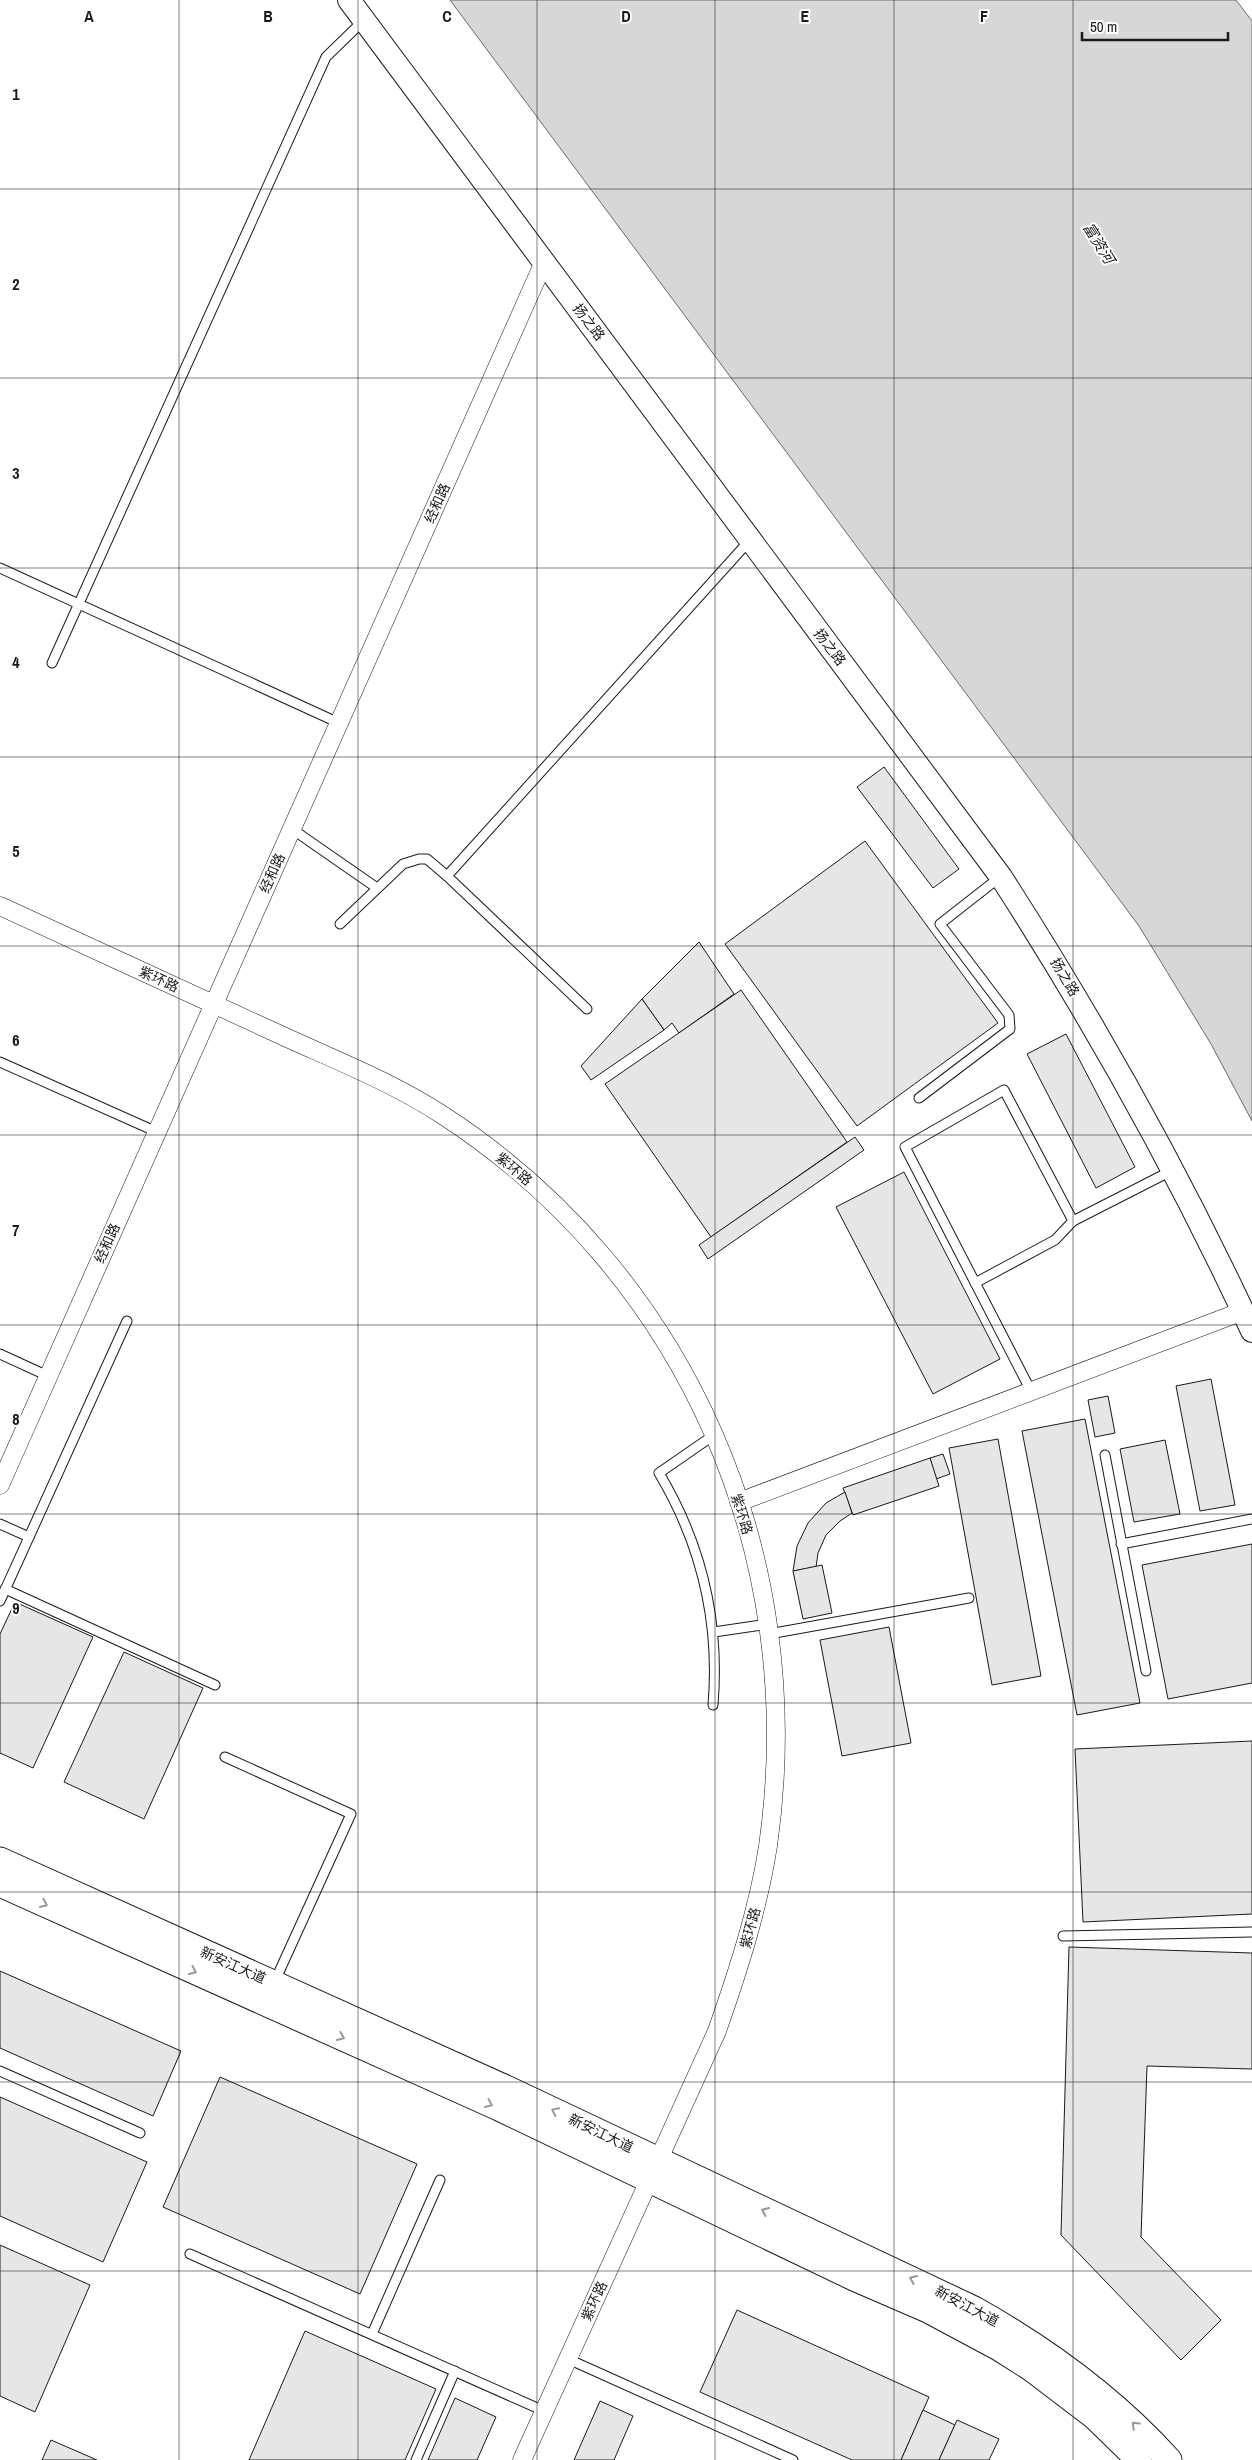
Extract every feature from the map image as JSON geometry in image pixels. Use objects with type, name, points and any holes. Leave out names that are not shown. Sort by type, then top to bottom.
[{"type":"main road","name":"新安江大道","points":[[0,1860],[499,2084],[654,2170],[964,2328],[1032,2369],[1064,2392],[1095,2417],[1139,2460]]},
{"type":"main road","name":"新安江大道","points":[[0,1884],[490,2104],[654,2170],[938,2290],[1010,2329],[1044,2351],[1110,2400],[1169,2460]]},
{"type":"street","name":"扬之路","points":[[349,0],[1001,876],[1090,1019],[1174,1170],[1252,1331]]},
{"type":"street","name":"经和路","points":[[0,1485],[544,262]]},
{"type":"street","name":"紫环路","points":[[0,906],[402,1090],[482,1143],[520,1172],[585,1234],[642,1304],[681,1368],[714,1435],[739,1502],[757,1564],[769,1629],[775,1690],[776,1765],[767,1849],[758,1894],[733,1985],[717,2031],[522,2460]]},
{"type":"street","points":[[739,1502],[1242,1311]]},
{"type":"lane","points":[[52,663],[326,57],[364,20]]},
{"type":"lane","points":[[447,876],[750,539]]},
{"type":"lane","points":[[0,568],[339,723]]},
{"type":"lane","points":[[292,828],[377,888]]},
{"type":"lane","points":[[340,924],[403,864],[419,858],[427,859],[587,1009]]},
{"type":"lane","points":[[919,1098],[1010,1029],[1009,1016],[940,924],[1001,876]]},
{"type":"lane","points":[[0,1062],[157,1132]]},
{"type":"lane","points":[[1031,1391],[905,1147],[1004,1090],[1073,1221]]},
{"type":"lane","points":[[975,1283],[1055,1240],[1073,1221],[1174,1170]]},
{"type":"lane","points":[[0,1601],[127,1321]]},
{"type":"lane","points":[[0,1354],[48,1376]]},
{"type":"lane","points":[[713,1705],[714,1632],[708,1594],[696,1549],[673,1497],[659,1473],[714,1435]]},
{"type":"lane","points":[[1105,1455],[1146,1670]]},
{"type":"lane","points":[[1122,1544],[1252,1519]]},
{"type":"lane","points":[[0,1524],[29,1537]]},
{"type":"lane","points":[[6,1589],[215,1685]]},
{"type":"lane","points":[[714,1632],[769,1629],[969,1598]]},
{"type":"lane","points":[[225,1757],[351,1814],[274,1984]]},
{"type":"lane","points":[[1063,1936],[1252,1932]]},
{"type":"lane","points":[[0,2071],[140,2133]]},
{"type":"lane","points":[[372,2334],[440,2180]]},
{"type":"lane","points":[[190,2254],[544,2411]]},
{"type":"lane","points":[[568,2359],[793,2460]]},
{"type":"lane","points":[[416,2460],[455,2371]]},
{"type":"water","name":"富资河","points":[[450,0],[1236,0],[1252,21],[1252,1121],[1211,1044],[1139,926]]},
{"type":"building","points":[[884,767],[959,869],[933,888],[857,787]]},
{"type":"building","points":[[865,841],[998,1023],[857,1126],[725,944]]},
{"type":"building","points":[[699,942],[734,994],[679,1033],[672,1023],[664,1030],[642,999]]},
{"type":"building","points":[[741,990],[847,1142],[711,1237],[605,1084]]},
{"type":"building","points":[[642,999],[664,1030],[591,1080],[581,1066]]},
{"type":"building","points":[[1066,1034],[1135,1167],[1096,1188],[1027,1054]]},
{"type":"building","points":[[855,1137],[864,1150],[708,1259],[699,1245]]},
{"type":"building","points":[[904,1172],[1000,1359],[933,1394],[836,1207]]},
{"type":"building","points":[[1211,1379],[1235,1505],[1200,1511],[1176,1386]]},
{"type":"building","points":[[1108,1396],[1115,1433],[1095,1437],[1088,1400]]},
{"type":"building","points":[[1085,1419],[1140,1703],[1077,1715],[1022,1431]]},
{"type":"building","points":[[998,1439],[1041,1676],[992,1685],[949,1448]]},
{"type":"building","points":[[1165,1440],[1180,1514],[1134,1522],[1120,1449]]},
{"type":"building","points":[[943,1454],[950,1474],[936,1479],[930,1458]]},
{"type":"building","points":[[930,1458],[939,1486],[853,1515],[843,1488]]},
{"type":"building","points":[[845,1492],[852,1513],[840,1521],[826,1535],[818,1553],[816,1567],[793,1571],[797,1546],[808,1523],[826,1503]]},
{"type":"building","points":[[1252,1544],[1252,1683],[1168,1699],[1142,1565]]},
{"type":"building","points":[[822,1565],[832,1613],[803,1619],[793,1571]]},
{"type":"building","points":[[15,1602],[93,1637],[33,1768],[0,1753],[0,1634]]},
{"type":"building","points":[[889,1627],[911,1743],[842,1756],[820,1640]]},
{"type":"building","points":[[124,1652],[203,1688],[144,1819],[64,1782]]},
{"type":"building","points":[[1252,1741],[1252,1914],[1083,1922],[1075,1749]]},
{"type":"building","points":[[1069,1947],[1252,1953],[1252,2069],[1147,2066],[1141,2237],[1221,2320],[1181,2360],[1061,2235]]},
{"type":"building","points":[[0,1971],[181,2051],[153,2116],[0,2048]]},
{"type":"building","points":[[220,2077],[417,2164],[360,2294],[163,2207]]},
{"type":"building","points":[[0,2097],[147,2162],[103,2262],[0,2216]]},
{"type":"building","points":[[0,2245],[90,2285],[35,2412],[0,2396]]},
{"type":"building","points":[[737,2310],[929,2397],[901,2460],[852,2460],[700,2392]]},
{"type":"building","points":[[305,2331],[436,2389],[405,2460],[249,2460]]},
{"type":"building","points":[[455,2398],[496,2417],[477,2460],[428,2460]]},
{"type":"building","points":[[600,2401],[633,2416],[614,2460],[574,2460]]},
{"type":"building","points":[[923,2410],[955,2425],[939,2460],[901,2460]]},
{"type":"building","points":[[957,2420],[999,2439],[989,2460],[939,2460]]},
{"type":"building","points":[[51,2440],[97,2460],[42,2460]]}]
